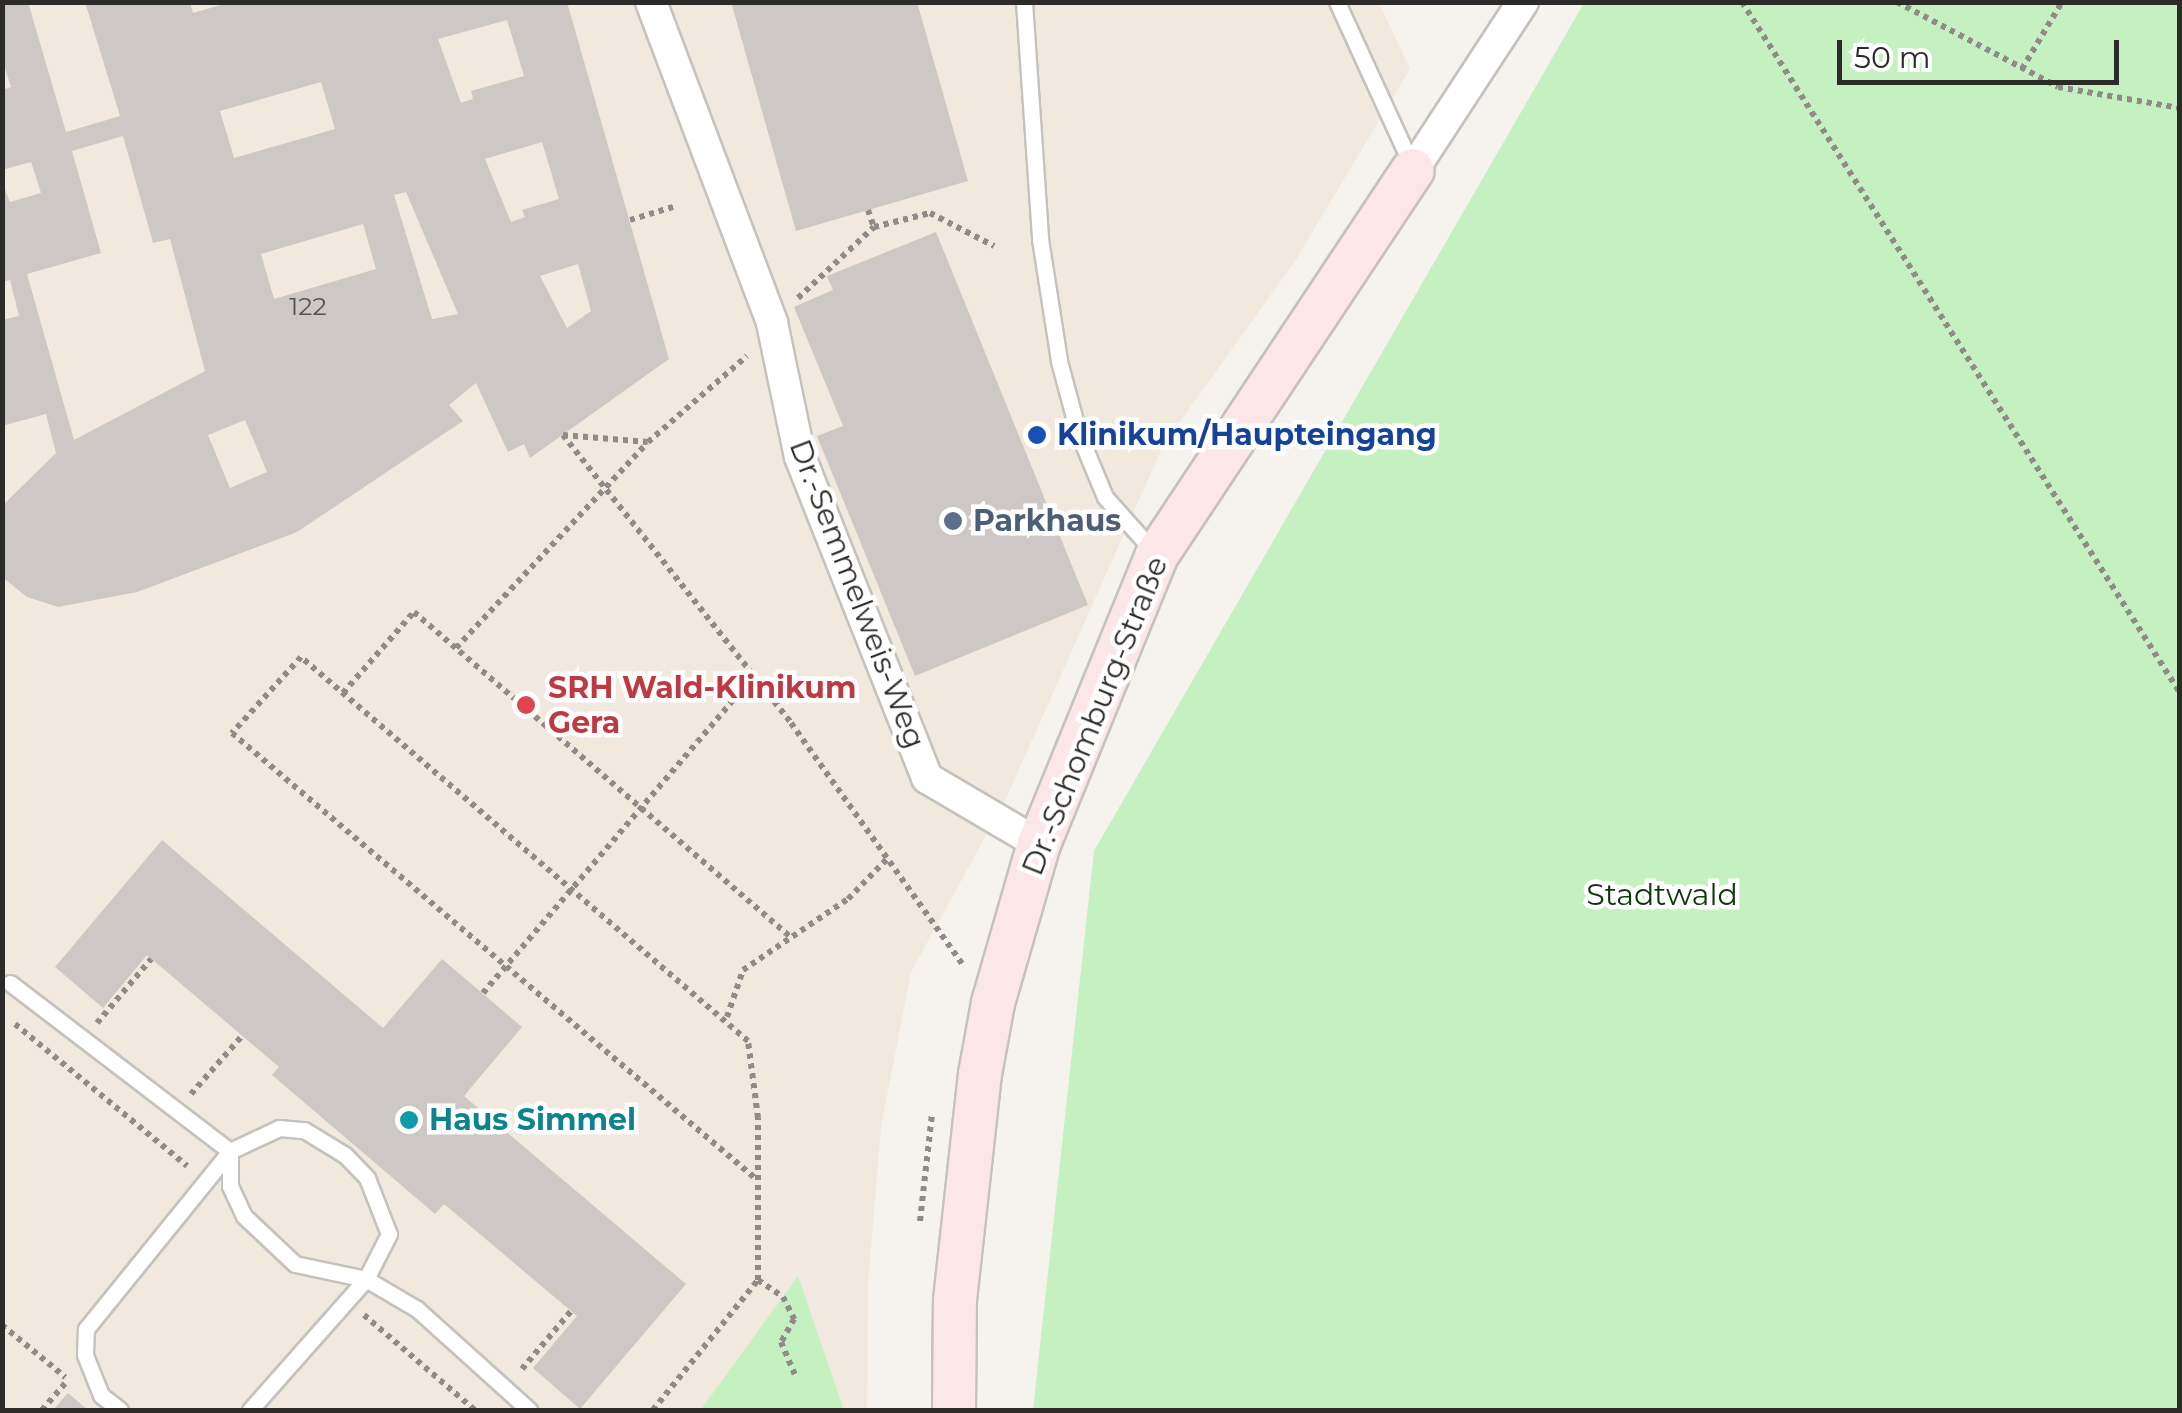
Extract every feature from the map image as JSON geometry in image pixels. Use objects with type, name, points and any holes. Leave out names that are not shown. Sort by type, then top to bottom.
[{"type":"street","name":"Dr.-Semmelweis-Weg","points":[[651,2],[772,322],[800,456],[927,778],[1039,844]]},
{"type":"street","name":"Dr.-Schomburg-Straße","points":[[954,1410],[954,1300],[993,1003],[1039,844],[1157,554],[1522,2]]},
{"type":"lane","points":[[1024,2],[1040,239],[1059,362],[1106,497],[1157,554]]},
{"type":"lane","points":[[1338,2],[1413,170]]},
{"type":"lane","points":[[10,983],[230,1151]]},
{"type":"lane","points":[[120,1410],[101,1395],[85,1355],[86,1329],[230,1151],[279,1128],[304,1130],[345,1155],[367,1178],[388,1234],[382,1258],[366,1279],[250,1410]]},
{"type":"lane","points":[[230,1151],[230,1186],[244,1216],[295,1264],[366,1279],[418,1309],[529,1410]]},
{"type":"path","points":[[1742,2],[2180,694]]},
{"type":"path","points":[[1898,2],[2058,87],[2180,108]]},
{"type":"path","points":[[2022,69],[2062,2]]},
{"type":"path","points":[[630,220],[673,207]]},
{"type":"path","points":[[868,210],[874,227]]},
{"type":"path","points":[[564,435],[754,676],[993,1003]]},
{"type":"path","points":[[456,648],[604,482],[648,442]]},
{"type":"path","points":[[343,693],[414,612],[790,937]]},
{"type":"path","points":[[653,1410],[758,1280],[754,1070],[748,1041],[727,1017],[301,657],[232,733],[756,1179]]},
{"type":"path","points":[[483,993],[754,676]]},
{"type":"path","points":[[727,1017],[743,970],[848,899],[888,858]]},
{"type":"path","points":[[84,1039],[151,959]]},
{"type":"path","points":[[2,1014],[205,1181]]},
{"type":"path","points":[[177,1110],[242,1036]]},
{"type":"path","points":[[758,1280],[782,1297],[794,1319],[782,1342],[796,1378]]},
{"type":"path","points":[[348,1301],[475,1410]]},
{"type":"path","points":[[506,1389],[571,1311]]},
{"type":"path","points":[[2,1324],[68,1379],[101,1395]]},
{"type":"path","points":[[42,1410],[68,1379]]},
{"type":"shaded area","name":"SRH Wald-Klinikum Gera","points":[[3,3],[1379,3],[1410,69],[1295,261],[1164,444],[1004,803],[911,972],[881,1127],[868,1284],[867,1410],[3,1410]]},
{"type":"green space","name":"Stadtwald","points":[[1584,3],[2179,3],[2179,1410],[1033,1410],[1094,851]]},
{"type":"green space","points":[[798,1276],[844,1410],[702,1408]]},
{"type":"building","points":[[2,2],[28,2],[66,132],[120,116],[85,2],[190,2],[193,13],[231,2],[567,2],[669,359],[530,458],[524,444],[508,452],[476,383],[449,405],[463,421],[297,532],[137,592],[58,607],[27,597],[2,577],[2,506],[56,453],[46,414],[2,426],[2,320],[19,316],[10,280],[2,282],[2,182],[10,202],[41,193],[31,162],[2,170],[2,90],[11,87],[2,59]],"holes":[[[507,20],[524,76],[471,91],[473,99],[461,103],[438,39]],[[321,82],[335,129],[234,158],[220,111]],[[123,136],[153,243],[170,239],[205,371],[74,440],[27,274],[101,253],[72,151]],[[542,142],[559,199],[522,210],[525,217],[511,222],[485,159]],[[406,192],[458,314],[432,319],[394,195]],[[363,224],[376,269],[274,299],[261,254]],[[578,264],[591,311],[567,328],[540,276]],[[245,420],[267,472],[230,488],[208,435]]]},
{"type":"building","points":[[731,2],[917,2],[968,181],[796,231]]},
{"type":"building","name":"Parkhaus","points":[[936,232],[1088,605],[915,676],[817,436],[843,426],[794,307],[833,290],[827,276]]},
{"type":"building","name":"Haus Simmel","points":[[162,840],[383,1028],[442,959],[522,1027],[464,1096],[686,1284],[580,1409],[533,1368],[577,1316],[444,1204],[435,1214],[272,1075],[279,1067],[147,955],[103,1008],[55,967]]},
{"type":"building","points":[[68,1393],[88,1410],[53,1410]]},
{"type":"place","name":"Klinikum/Haupteingang","points":[[1037,435]]},
{"type":"place","name":"Parkhaus","points":[[953,521]]},
{"type":"place","name":"SRH Wald-Klinikum Gera","points":[[526,705]]},
{"type":"place","name":"Haus Simmel","points":[[409,1120]]}]
